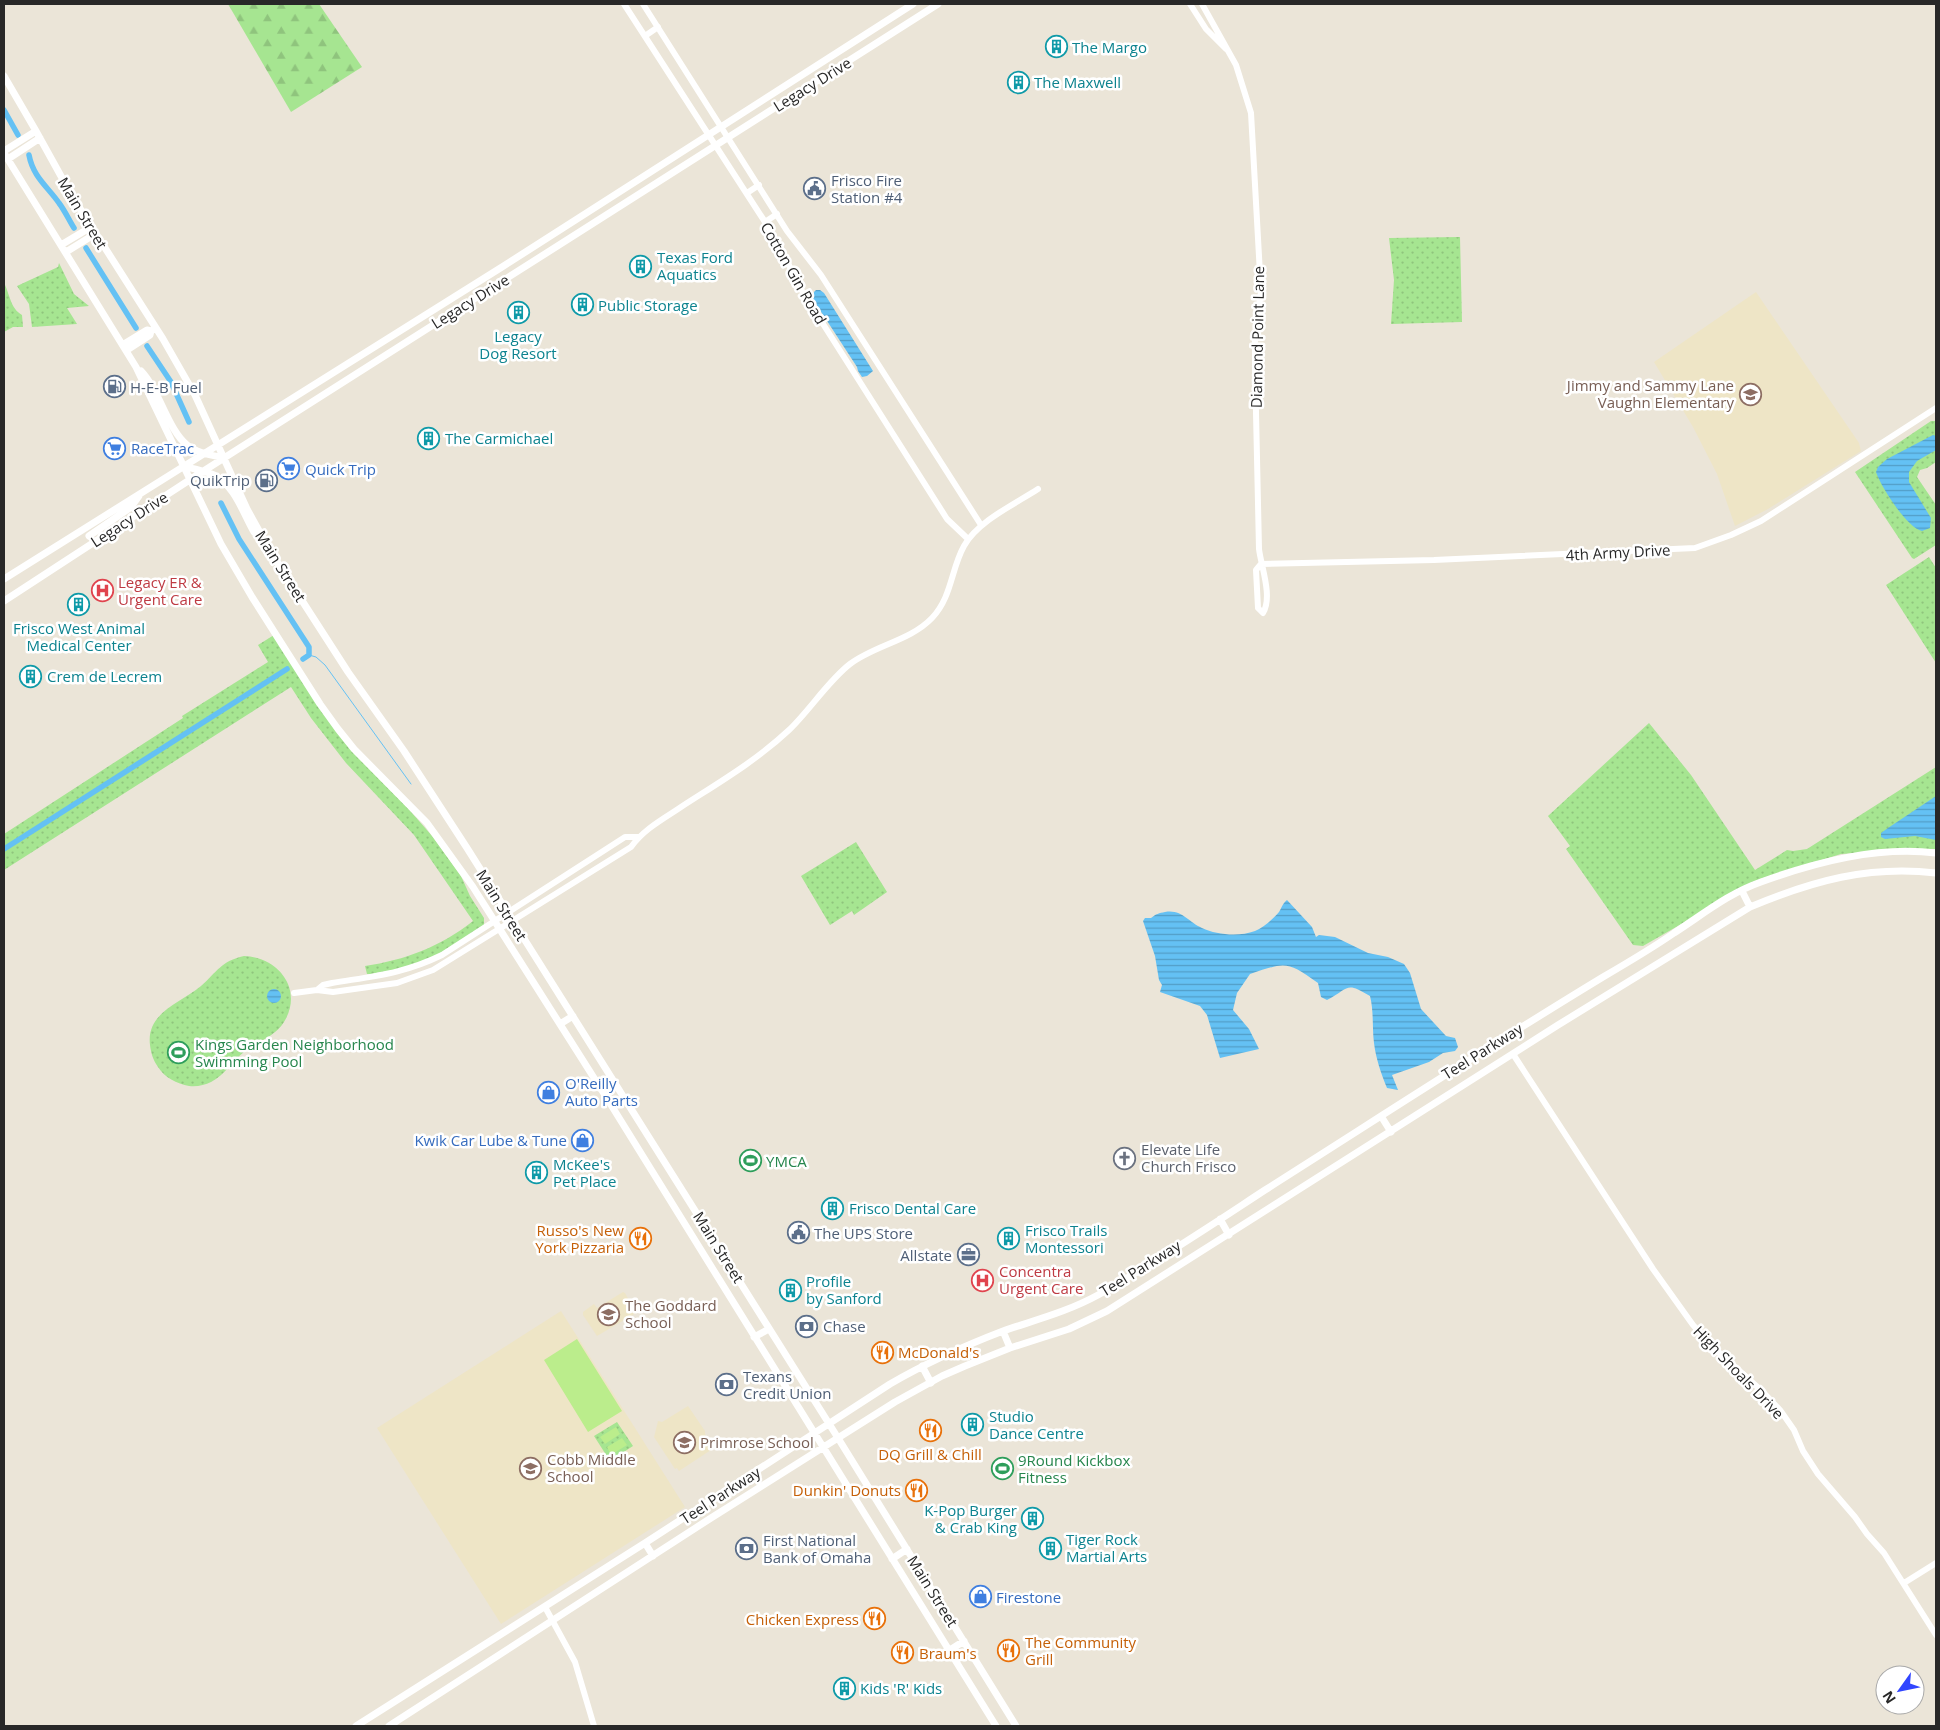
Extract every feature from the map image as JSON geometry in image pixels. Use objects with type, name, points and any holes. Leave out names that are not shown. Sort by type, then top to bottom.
[{"type":"main road","name":"Legacy Drive","points":[[4,579],[502,267],[913,4]]},
{"type":"main road","name":"Legacy Drive","points":[[4,600],[91,539],[202,472],[938,4]]},
{"type":"main road","name":"Main Street","points":[[4,76],[93,230],[195,395],[253,522],[272,554],[348,672],[404,751],[573,1016],[1016,1726]]},
{"type":"main road","points":[[5,155],[36,131]]},
{"type":"main road","points":[[5,155],[40,138]]},
{"type":"main road","name":"Main Street","points":[[5,155],[125,347],[221,544],[320,704],[354,750],[434,832],[494,921],[560,1024],[996,1726]]},
{"type":"main road","points":[[589,210],[597,221]]},
{"type":"main road","points":[[62,245],[93,230]]},
{"type":"main road","points":[[66,252],[93,230]]},
{"type":"main road","points":[[502,267],[508,278]]},
{"type":"main road","points":[[408,325],[415,336]]},
{"type":"main road","points":[[125,347],[147,330],[154,329]]},
{"type":"main road","points":[[136,367],[150,381],[181,439],[187,445],[203,453],[224,458]]},
{"type":"main road","points":[[311,386],[319,398]]},
{"type":"main road","points":[[184,466],[213,475],[225,485],[236,498],[260,543],[272,554]]},
{"type":"main road","points":[[85,528],[91,539],[131,507],[142,492]]},
{"type":"main road","name":"Teel Parkway","points":[[356,1726],[645,1543],[890,1384],[922,1366],[1003,1332],[1052,1316],[1099,1294],[1220,1219],[1502,1038],[1658,944],[1721,902],[1762,881],[1810,866],[1854,856],[1897,852],[1936,853]]},
{"type":"main road","name":"Teel Parkway","points":[[389,1726],[895,1402],[965,1366],[1010,1348],[1068,1329],[1107,1311],[1513,1054],[1750,907],[1811,884],[1855,873],[1912,870],[1936,873]]},
{"type":"main road","points":[[1742,891],[1750,907]]},
{"type":"main road","points":[[560,1024],[573,1016]]},
{"type":"main road","points":[[1381,1116],[1391,1132]]},
{"type":"main road","points":[[1220,1219],[1229,1235]]},
{"type":"main road","points":[[754,1337],[770,1329]]},
{"type":"main road","points":[[1003,1332],[1010,1348]]},
{"type":"main road","points":[[922,1366],[930,1383]]},
{"type":"main road","points":[[645,1543],[653,1556]]},
{"type":"main road","points":[[892,1559],[906,1549]]},
{"type":"main road","points":[[950,1650],[964,1641]]},
{"type":"street","name":"Cotton Gin Road","points":[[624,4],[747,193],[783,252],[797,283],[948,519],[968,539]]},
{"type":"street","name":"Cotton Gin Road","points":[[643,4],[790,234],[821,275],[981,525]]},
{"type":"street","name":"Diamond Point Lane","points":[[1190,4],[1206,29],[1230,53]]},
{"type":"street","name":"Diamond Point Lane","points":[[1202,4],[1236,65],[1251,113],[1261,292],[1255,334],[1255,367],[1261,564],[1264,571],[1266,607],[1263,613],[1258,608],[1256,570],[1261,564]]},
{"type":"street","points":[[644,36],[658,27]]},
{"type":"street","points":[[747,193],[759,185]]},
{"type":"street","points":[[765,222],[778,214]]},
{"type":"street","name":"4th Army Drive","points":[[1261,564],[1434,560],[1695,548],[1731,536],[1761,521],[1936,408]]},
{"type":"street","points":[[294,993],[316,990],[333,992],[397,983],[422,974],[444,964],[631,846],[638,837],[653,825],[739,770],[768,749],[798,721],[850,664],[928,622],[944,602],[960,553],[968,539],[981,525],[1038,489]]},
{"type":"street","points":[[316,990],[323,985],[392,974],[420,966],[442,955],[625,837],[638,837]]},
{"type":"street","points":[[576,868],[582,877]]},
{"type":"street","name":"High Shoals Drive","points":[[1513,1054],[1653,1269],[1694,1325],[1714,1348],[1764,1392],[1780,1410],[1794,1430],[1803,1452],[1818,1474],[1884,1553],[1936,1635]]},
{"type":"street","points":[[1904,1583],[1936,1563]]},
{"type":"street","points":[[545,1607],[575,1662],[594,1726]]},
{"type":"shaded area","name":"Jimmy and Sammy Lane Vaughn Elementary","points":[[1756,292],[1859,443],[1861,451],[1768,509],[1735,526],[1717,474],[1693,427],[1654,362]]},
{"type":"shaded area","name":"The Goddard School","points":[[623,1292],[636,1313],[597,1336],[583,1315],[583,1312],[594,1304],[597,1308]]},
{"type":"shaded area","name":"Cobb Middle School","points":[[561,1311],[685,1507],[501,1624],[377,1428]]},
{"type":"shaded area","name":"Primrose School","points":[[688,1406],[714,1448],[679,1471],[677,1468],[675,1469],[654,1437],[658,1421],[662,1422]]},
{"type":"green space","points":[[228,4],[319,4],[362,67],[291,112]]},
{"type":"green space","points":[[1460,237],[1462,322],[1391,324],[1394,280],[1389,238]]},
{"type":"green space","points":[[59,263],[74,294],[89,306],[67,308],[77,324],[32,327],[29,304],[17,286],[58,267]]},
{"type":"green space","points":[[4,283],[15,309],[22,315],[23,327],[13,327],[4,332]]},
{"type":"green space","points":[[1931,421],[1936,421],[1936,462],[1920,470],[1917,477],[1936,505],[1936,545],[1914,559],[1855,472]]},
{"type":"green space","points":[[1929,557],[1936,568],[1936,663],[1886,585]]},
{"type":"green space","points":[[274,635],[323,711],[433,837],[461,876],[470,896],[484,918],[484,926],[455,945],[418,963],[384,972],[367,974],[365,966],[394,960],[422,951],[448,938],[473,921],[414,835],[346,763],[311,718],[291,687],[4,870],[4,834],[183,718],[182,716],[268,662],[258,645]]},
{"type":"green space","points":[[1649,723],[1691,775],[1755,870],[1787,850],[1807,849],[1936,767],[1936,849],[1841,854],[1760,879],[1643,946],[1633,945],[1566,849],[1570,846],[1548,816]]},
{"type":"green space","points":[[856,842],[887,892],[854,915],[852,911],[830,925],[801,876]]},
{"type":"green space","points":[[244,956],[267,962],[284,977],[289,987],[291,998],[284,1022],[272,1035],[245,1051],[221,1075],[211,1082],[201,1086],[192,1086],[171,1080],[161,1071],[152,1056],[150,1034],[153,1024],[166,1010],[201,986],[225,964]]},
{"type":"green space","points":[[577,1339],[622,1411],[588,1432],[544,1360]]},
{"type":"green space","points":[[617,1422],[633,1446],[610,1461],[594,1436]]},
{"type":"green space","points":[[616,1427],[620,1434],[605,1444],[600,1437]]},
{"type":"green space","points":[[622,1438],[627,1445],[611,1455],[607,1447]]},
{"type":"water","points":[[816,290],[824,293],[873,371],[867,376],[862,377],[813,300]]},
{"type":"water","points":[[1933,435],[1936,436],[1936,450],[1917,461],[1909,472],[1909,482],[1931,518],[1930,528],[1922,531],[1909,523],[1902,515],[1883,487],[1876,472],[1878,467],[1887,459]]},
{"type":"water","points":[[1936,796],[1936,840],[1915,836],[1885,839],[1881,837],[1881,833]]},
{"type":"water","points":[[1287,900],[1312,927],[1316,937],[1319,935],[1335,937],[1368,953],[1388,957],[1404,964],[1410,973],[1421,1009],[1446,1036],[1455,1038],[1458,1047],[1455,1051],[1443,1053],[1429,1062],[1392,1075],[1398,1090],[1387,1088],[1375,1049],[1370,996],[1356,989],[1348,988],[1327,1000],[1321,997],[1318,983],[1292,967],[1279,966],[1250,974],[1237,993],[1233,1010],[1249,1029],[1259,1049],[1220,1058],[1207,1015],[1200,1006],[1160,992],[1162,985],[1159,980],[1155,956],[1143,921],[1145,918],[1151,918],[1159,913],[1176,912],[1197,925],[1221,934],[1249,933],[1265,926],[1279,912]]},
{"type":"water","points":[[271,989],[277,989],[281,996],[277,1003],[271,1003],[267,999],[267,993]]},
{"type":"water","name":"Kings Garden Neighborhood Swimming Pool","points":[[182,1045],[186,1045],[189,1049],[188,1053],[175,1062],[174,1054],[169,1053]]},
{"type":"waterway","points":[[4,110],[18,135]]},
{"type":"waterway","points":[[29,155],[37,176],[61,206],[74,228]]},
{"type":"waterway","points":[[86,248],[136,328]]},
{"type":"waterway","points":[[147,346],[171,382],[189,422]]},
{"type":"waterway","points":[[221,503],[239,539],[309,647],[309,655],[303,659]]},
{"type":"waterway","points":[[309,655],[316,657],[325,665],[411,784]]},
{"type":"waterway","points":[[4,849],[287,669]]},
{"type":"place","name":"The Margo","points":[[1056,47]]},
{"type":"place","name":"The Maxwell","points":[[1018,82]]},
{"type":"place","name":"Frisco Fire Station #4","points":[[815,189]]},
{"type":"place","name":"Texas Ford Aquatics","points":[[641,266]]},
{"type":"place","name":"Public Storage","points":[[582,305]]},
{"type":"place","name":"Legacy Dog Resort","points":[[518,313]]},
{"type":"place","name":"H-E-B Fuel","points":[[114,387]]},
{"type":"place","name":"Jimmy and Sammy Lane Vaughn Elementary","points":[[1750,394]]},
{"type":"place","name":"The Carmichael","points":[[429,438]]},
{"type":"place","name":"RaceTrac","points":[[115,448]]},
{"type":"place","name":"Quick Trip","points":[[289,469]]},
{"type":"place","name":"QuikTrip","points":[[266,480]]},
{"type":"place","name":"Legacy ER & Urgent Care","points":[[102,591]]},
{"type":"place","name":"Frisco West Animal Medical Center","points":[[79,605]]},
{"type":"place","name":"Crem de Lecrem","points":[[31,676]]},
{"type":"place","name":"Kings Garden Neighborhood Swimming Pool","points":[[179,1053]]},
{"type":"place","name":"O'Reilly Auto Parts","points":[[549,1092]]},
{"type":"place","name":"Kwik Car Lube & Tune","points":[[583,1140]]},
{"type":"place","name":"Elevate Life Church Frisco","points":[[1125,1158]]},
{"type":"place","name":"YMCA","points":[[750,1161]]},
{"type":"place","name":"McKee's Pet Place","points":[[537,1173]]},
{"type":"place","name":"Frisco Dental Care","points":[[833,1208]]},
{"type":"place","name":"The UPS Store","points":[[798,1233]]},
{"type":"place","name":"Russo's New York Pizzaria","points":[[640,1239]]},
{"type":"place","name":"Frisco Trails Montessori","points":[[1009,1239]]},
{"type":"place","name":"Allstate","points":[[968,1255]]},
{"type":"place","name":"Concentra Urgent Care","points":[[983,1280]]},
{"type":"place","name":"Profile by Sanford","points":[[790,1290]]},
{"type":"place","name":"The Goddard School","points":[[609,1314]]},
{"type":"place","name":"Chase","points":[[807,1326]]},
{"type":"place","name":"McDonald's","points":[[882,1352]]},
{"type":"place","name":"Texans Credit Union","points":[[727,1385]]},
{"type":"place","name":"Studio Dance Centre","points":[[973,1425]]},
{"type":"place","name":"DQ Grill & Chill","points":[[930,1431]]},
{"type":"place","name":"Primrose School","points":[[684,1442]]},
{"type":"place","name":"Cobb Middle School","points":[[531,1468]]},
{"type":"place","name":"9Round Kickbox Fitness","points":[[1002,1469]]},
{"type":"place","name":"Dunkin' Donuts","points":[[917,1490]]},
{"type":"place","name":"K-Pop Burger & Crab King","points":[[1033,1519]]},
{"type":"place","name":"Tiger Rock Martial Arts","points":[[1050,1548]]},
{"type":"place","name":"First National Bank of Omaha","points":[[747,1549]]},
{"type":"place","name":"Firestone","points":[[980,1597]]},
{"type":"place","name":"Chicken Express","points":[[875,1619]]},
{"type":"place","name":"The Community Grill","points":[[1009,1651]]},
{"type":"place","name":"Braum's","points":[[903,1653]]},
{"type":"place","name":"Kids 'R' Kids","points":[[844,1688]]}]
